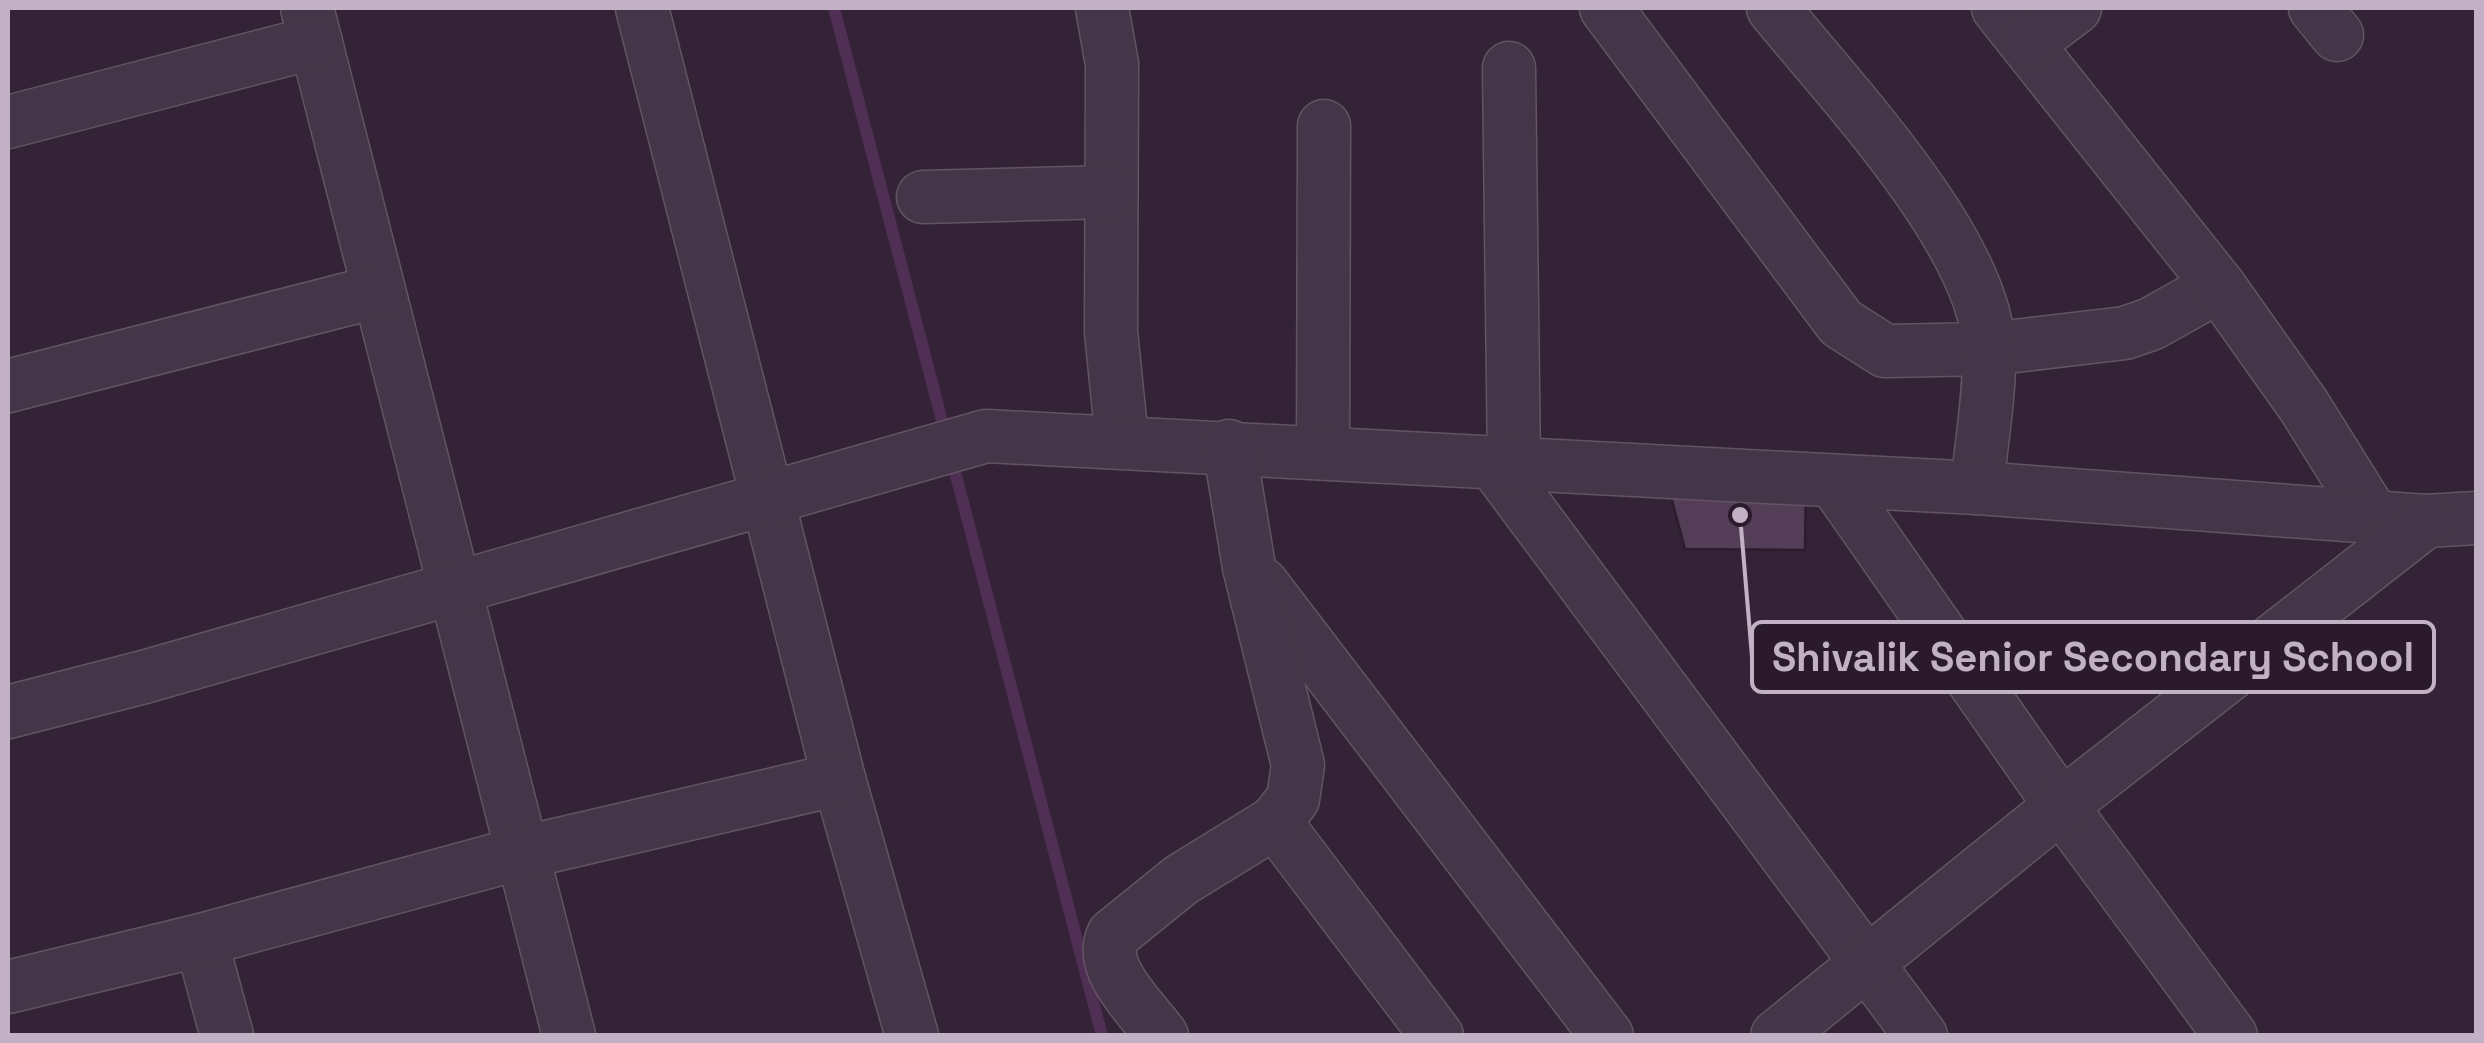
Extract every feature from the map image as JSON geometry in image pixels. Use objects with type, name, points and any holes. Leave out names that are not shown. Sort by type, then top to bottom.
[{"type":"street","points":[[642,8],[839,779],[912,1036]]},
{"type":"street","points":[[1102,8],[1112,64],[1111,332],[1122,440]]},
{"type":"street","points":[[1606,8],[1841,323],[1873,348],[1989,350],[2125,333],[2151,324],[2219,286]]},
{"type":"street","points":[[1773,8],[1954,241],[1981,303],[1989,350],[1977,488]]},
{"type":"street","points":[[2075,8],[2012,26],[2219,286],[2304,406],[2372,514]]},
{"type":"street","points":[[8,122],[312,25],[569,1036]]},
{"type":"street","points":[[1508,68],[1504,463],[1921,1036]]},
{"type":"street","points":[[1323,450],[1324,126]]},
{"type":"street","points":[[923,197],[1111,192]]},
{"type":"street","points":[[8,386],[379,291]]},
{"type":"street","points":[[8,712],[454,590],[947,444],[986,436],[1323,450],[2452,520]]},
{"type":"street","points":[[1162,1036],[1115,972],[1109,957],[1113,935],[1181,880],[1275,822],[1292,799],[1298,765],[1249,567],[1230,446]]},
{"type":"street","points":[[1834,481],[2061,806],[2232,1036]]},
{"type":"street","points":[[1778,1036],[2061,806],[2452,520]]},
{"type":"street","points":[[1249,567],[1606,1036]]},
{"type":"street","points":[[8,986],[201,940],[522,853],[839,779]]},
{"type":"street","points":[[1275,822],[1437,1036]]},
{"type":"street","points":[[201,940],[227,1036]]},
{"type":"building","points":[[1667,482],[1806,483],[1805,550],[1685,549]]},
{"type":"waterway","points":[[834,8],[946,436]]},
{"type":"waterway","points":[[952,460],[1102,1036]]},
{"type":"place","name":"Shivalik Senior Secondary School","points":[[1740,515]]}]
